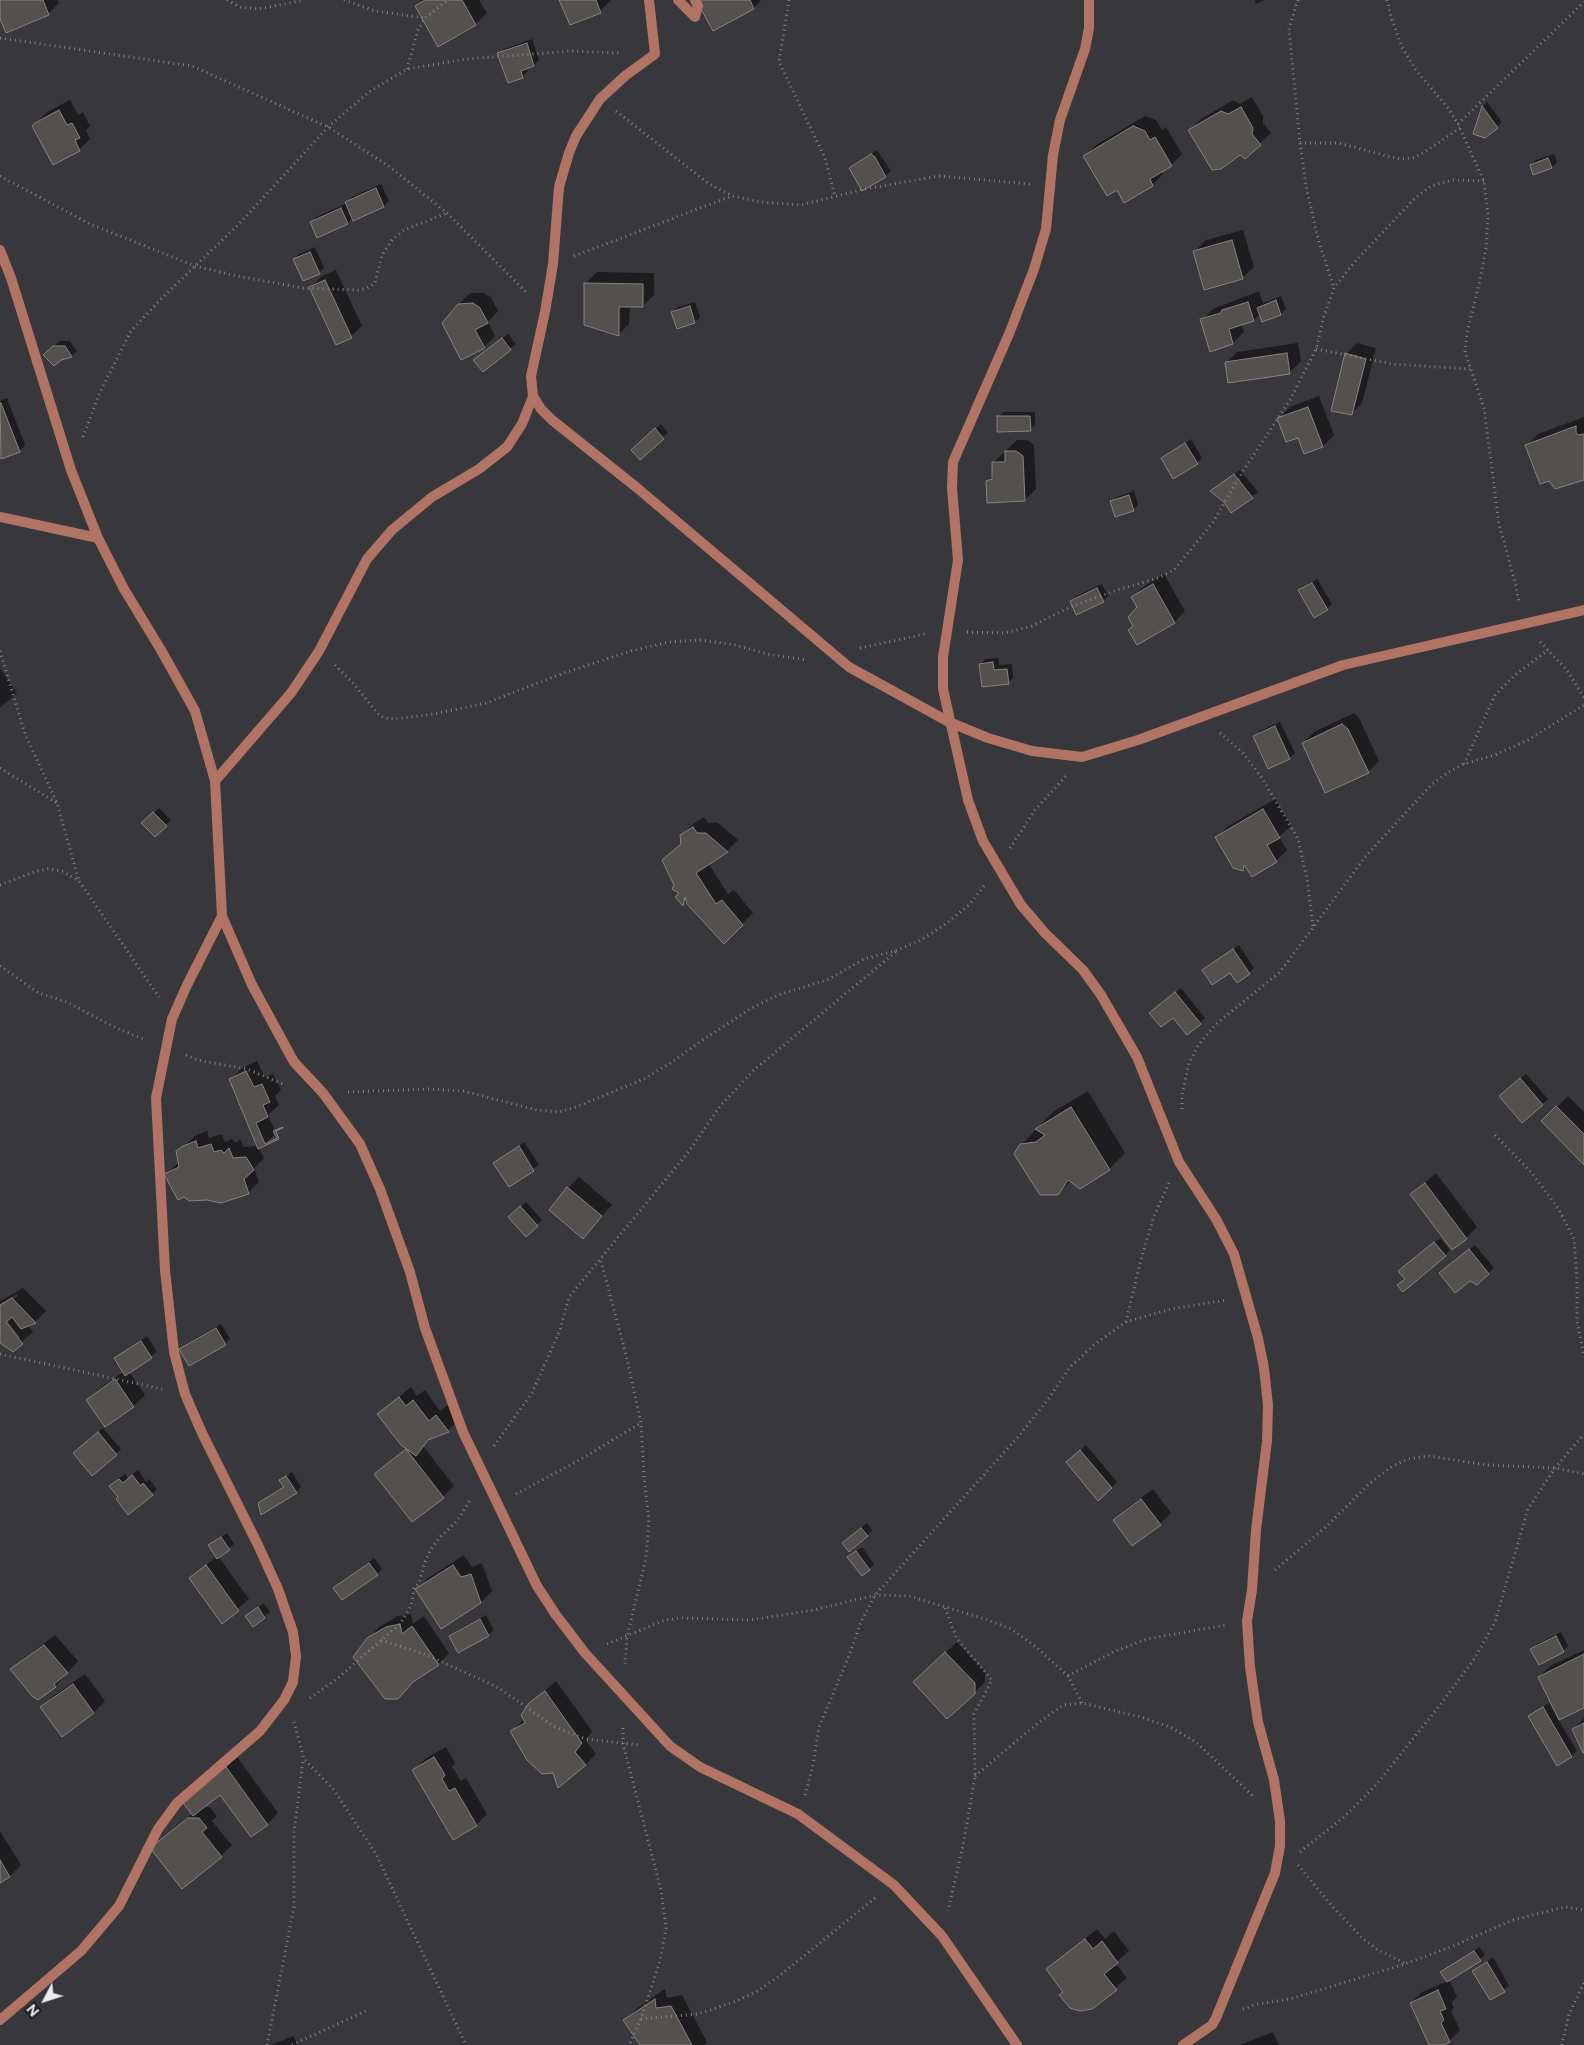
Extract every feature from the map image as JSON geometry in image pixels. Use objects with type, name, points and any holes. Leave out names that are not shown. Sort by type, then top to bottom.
[{"type":"street","points":[[649,0],[655,54],[625,76],[600,99],[576,136],[566,162],[559,187],[552,264],[545,312],[531,376],[533,396],[541,409],[552,420],[659,506],[849,667],[949,722],[988,738],[1032,751],[1082,757],[1138,740],[1343,665],[1584,610]]},
{"type":"street","points":[[678,0],[695,17],[698,6],[696,0]]},
{"type":"street","points":[[1089,0],[1089,28],[1085,49],[1060,120],[1053,155],[1046,230],[1034,269],[987,386],[953,462],[952,488],[958,560],[943,657],[943,689],[968,800],[983,840],[1021,905],[1045,933],[1083,970],[1101,995],[1137,1057],[1179,1162],[1216,1219],[1234,1254],[1258,1338],[1268,1405],[1267,1441],[1256,1530],[1252,1590],[1247,1621],[1250,1667],[1258,1722],[1274,1780],[1280,1821],[1280,1846],[1275,1873],[1216,2018],[1212,2025],[1184,2045]]},
{"type":"street","points":[[0,250],[11,278],[71,470],[98,538],[124,589],[195,711],[215,781],[222,916],[252,985],[294,1062],[323,1093],[360,1144],[380,1189],[410,1272],[424,1328],[463,1432],[537,1586],[585,1653],[670,1746],[700,1768],[798,1814],[894,1885],[942,1936],[1017,2045]]},
{"type":"street","points":[[215,781],[291,693],[319,651],[367,559],[392,530],[432,497],[479,469],[507,447],[522,424],[533,396]]},
{"type":"street","points":[[0,518],[98,538]]},
{"type":"street","points":[[0,2020],[81,1951],[119,1906],[158,1829],[177,1803],[260,1731],[284,1700],[293,1682],[296,1656],[293,1632],[278,1589],[185,1394],[174,1352],[165,1270],[156,1098],[172,1019],[222,916]]},
{"type":"path","points":[[227,0],[240,7],[260,9],[304,0]]},
{"type":"path","points":[[344,0],[375,11],[425,18]]},
{"type":"path","points":[[408,69],[418,30],[425,18],[448,0]]},
{"type":"path","points":[[789,0],[779,62],[825,158],[835,197]]},
{"type":"path","points":[[1298,0],[1288,28],[1300,143],[1306,186],[1318,239],[1334,288]]},
{"type":"path","points":[[1387,0],[1402,46],[1415,69],[1448,108],[1466,141],[1458,124]]},
{"type":"path","points":[[1458,124],[1584,2]]},
{"type":"path","points":[[0,38],[192,66],[328,127],[390,167],[447,212],[545,312]]},
{"type":"path","points":[[71,470],[100,392],[131,331],[240,223],[328,127],[369,92],[408,69],[468,59],[572,51],[655,54]]},
{"type":"path","points":[[600,99],[709,184],[733,196],[761,202],[801,205],[865,189],[939,176],[1051,185]]},
{"type":"path","points":[[1458,124],[1484,181],[1488,217],[1486,248],[1467,333],[1465,352],[1484,408],[1499,524],[1516,586],[1522,624],[1566,669],[1584,698]]},
{"type":"path","points":[[1300,143],[1338,143],[1399,159],[1413,158],[1424,153],[1460,128]]},
{"type":"path","points":[[0,176],[90,224],[195,266],[303,288],[360,290],[375,283],[382,255],[392,240],[404,230],[447,212]]},
{"type":"path","points":[[832,652],[909,639],[947,628],[976,633],[1005,633],[1032,626],[1068,608],[1120,589],[1158,578],[1174,570],[1213,522],[1243,470],[1290,400],[1316,349],[1324,316],[1334,288],[1351,266],[1415,198],[1430,186],[1452,180],[1484,181]]},
{"type":"path","points":[[552,264],[733,196]]},
{"type":"path","points":[[1316,349],[1392,364],[1470,369]]},
{"type":"path","points":[[319,651],[353,683],[379,715],[395,719],[434,714],[486,703],[561,674],[631,651],[669,642],[709,641],[735,645],[767,654],[813,661]]},
{"type":"path","points":[[1464,764],[1495,695],[1515,675],[1548,650]]},
{"type":"path","points":[[0,651],[25,734],[57,803],[80,881],[151,983],[172,1019]]},
{"type":"path","points":[[1182,1115],[1182,1095],[1189,1063],[1199,1044],[1216,1024],[1280,972],[1366,857],[1431,785],[1447,772],[1464,764],[1495,755],[1528,740],[1584,705]]},
{"type":"path","points":[[1202,716],[1242,752],[1262,778],[1298,839],[1307,879],[1313,926]]},
{"type":"path","points":[[323,1093],[419,1089],[463,1091],[536,1110],[559,1112],[644,1079],[750,1009],[778,995],[827,980],[864,959],[898,950],[921,940],[964,909],[998,868],[1035,810],[1082,757]]},
{"type":"path","points":[[0,768],[57,803]]},
{"type":"path","points":[[0,885],[34,872],[48,869],[62,871],[80,881]]},
{"type":"path","points":[[291,1710],[338,1678],[400,1624],[411,1606],[414,1588],[419,1583],[431,1549],[441,1536],[457,1521],[475,1489],[480,1465],[532,1393],[560,1330],[569,1297],[690,1150],[720,1106],[754,1070],[898,950]]},
{"type":"path","points":[[0,966],[39,993],[67,1002],[116,1028],[197,1060],[247,1069],[288,1086]]},
{"type":"path","points":[[1495,1135],[1532,1172],[1558,1208],[1574,1239],[1577,1277],[1577,1321],[1584,1357]]},
{"type":"path","points":[[1126,1322],[1141,1259],[1154,1216],[1179,1162]]},
{"type":"path","points":[[601,1260],[626,1355],[641,1423],[649,1520],[646,1558],[627,1637],[623,1694]]},
{"type":"path","points":[[798,1814],[809,1780],[822,1720],[848,1661],[861,1622],[874,1595],[1019,1436],[1049,1398],[1070,1367],[1095,1344],[1126,1322],[1171,1309],[1247,1297]]},
{"type":"path","points":[[0,1354],[185,1394]]},
{"type":"path","points":[[498,1505],[641,1423]]},
{"type":"path","points":[[1405,1964],[1363,1939],[1332,1906],[1292,1858],[1344,1817],[1376,1785],[1475,1658],[1495,1622],[1528,1509],[1555,1468],[1584,1434]]},
{"type":"path","points":[[1252,1590],[1327,1526],[1368,1484],[1391,1467],[1408,1458],[1428,1456],[1488,1465],[1555,1468],[1584,1474]]},
{"type":"path","points":[[627,1637],[666,1620],[682,1618],[750,1620],[814,1610],[874,1595],[909,1596],[1011,1629],[1036,1647],[1068,1676],[1082,1703]]},
{"type":"path","points":[[942,1936],[963,1846],[975,1776],[974,1714],[992,1680],[957,1639],[945,1607]]},
{"type":"path","points":[[1068,1676],[1113,1652],[1147,1640],[1247,1621]]},
{"type":"path","points":[[381,1640],[426,1655],[499,1688],[553,1726],[586,1739],[623,1744],[670,1746]]},
{"type":"path","points":[[267,2045],[294,1907],[294,1832],[304,1759],[291,1710],[284,1700]]},
{"type":"path","points":[[975,1776],[1038,1723],[1063,1705],[1082,1703],[1141,1717],[1172,1728],[1196,1742],[1280,1821]]},
{"type":"path","points":[[623,1744],[661,1890],[666,1928],[660,1960],[641,2019],[629,2045]]},
{"type":"path","points":[[304,1759],[334,1790],[376,1854],[466,2045]]},
{"type":"path","points":[[641,2019],[698,2014],[756,1992],[778,1977],[858,1910],[894,1885]]},
{"type":"path","points":[[1216,2018],[1258,2004],[1290,1999],[1405,1964],[1513,1920],[1565,1907],[1584,1910]]},
{"type":"path","points":[[1562,2045],[1569,2014],[1584,1983]]},
{"type":"path","points":[[292,2045],[368,2010]]},
{"type":"building","points":[[0,0],[43,0],[49,15],[6,33],[0,19]]},
{"type":"building","points":[[425,0],[462,0],[476,25],[438,47],[415,6]]},
{"type":"building","points":[[559,0],[596,0],[601,13],[570,25]]},
{"type":"building","points":[[696,0],[750,0],[754,9],[713,31]]},
{"type":"building","points":[[527,43],[534,66],[521,71],[523,78],[508,83],[497,53]]},
{"type":"building","points":[[1482,106],[1498,128],[1485,138],[1473,134]]},
{"type":"building","points":[[1241,107],[1253,128],[1252,134],[1261,145],[1245,159],[1240,155],[1221,169],[1212,170],[1188,130],[1221,111],[1228,114]]},
{"type":"building","points":[[59,110],[67,125],[72,123],[80,138],[75,140],[80,151],[53,165],[32,126]]},
{"type":"building","points":[[1133,126],[1145,131],[1150,140],[1155,137],[1172,166],[1150,179],[1153,186],[1124,203],[1117,190],[1107,196],[1083,156]]},
{"type":"building","points":[[871,154],[875,157],[886,177],[862,191],[849,168]]},
{"type":"building","points":[[1548,158],[1552,168],[1533,175],[1530,165]]},
{"type":"building","points":[[376,188],[384,207],[353,221],[345,202]]},
{"type":"building","points":[[341,208],[348,224],[317,238],[310,222]]},
{"type":"building","points":[[1232,240],[1243,279],[1204,290],[1193,251]]},
{"type":"building","points":[[310,252],[320,274],[303,281],[293,259]]},
{"type":"building","points":[[325,280],[352,338],[336,345],[309,287]]},
{"type":"building","points":[[584,283],[643,284],[643,307],[619,307],[619,336],[584,325]]},
{"type":"building","points":[[1276,300],[1281,315],[1262,322],[1257,308]]},
{"type":"building","points":[[1248,302],[1254,321],[1229,329],[1233,344],[1210,352],[1200,319]]},
{"type":"building","points":[[473,303],[480,308],[488,323],[475,330],[485,348],[461,360],[442,323],[458,304]]},
{"type":"building","points":[[690,306],[695,323],[677,329],[671,312]]},
{"type":"building","points":[[502,338],[511,350],[483,372],[473,360]]},
{"type":"building","points":[[53,346],[65,346],[72,357],[61,360],[54,366],[43,355]]},
{"type":"building","points":[[1287,353],[1290,374],[1228,383],[1225,362]]},
{"type":"building","points":[[1345,353],[1366,359],[1352,415],[1331,411]]},
{"type":"building","points":[[0,403],[20,452],[1,459]]},
{"type":"building","points":[[1308,407],[1323,447],[1304,454],[1298,438],[1286,442],[1277,418]]},
{"type":"building","points":[[997,416],[1030,416],[1031,431],[997,432]]},
{"type":"building","points":[[1576,426],[1576,433],[1579,435],[1584,434],[1584,480],[1555,489],[1549,481],[1540,484],[1525,445]]},
{"type":"building","points":[[655,428],[664,439],[640,460],[631,450]]},
{"type":"building","points":[[1185,443],[1198,464],[1173,479],[1161,458]]},
{"type":"building","points":[[1005,451],[1016,451],[1023,456],[1025,501],[987,503],[986,481],[992,479],[992,462],[1005,462]]},
{"type":"building","points":[[1234,474],[1253,498],[1231,513],[1224,502],[1210,491]]},
{"type":"building","points":[[1129,495],[1134,511],[1115,517],[1110,501]]},
{"type":"building","points":[[1312,583],[1328,610],[1314,618],[1298,590]]},
{"type":"building","points":[[1153,584],[1175,623],[1137,645],[1128,630],[1133,626],[1128,617],[1137,607],[1131,597]]},
{"type":"building","points":[[1097,588],[1104,602],[1076,615],[1070,601]]},
{"type":"building","points":[[993,662],[994,670],[1007,669],[1009,684],[982,687],[979,664]]},
{"type":"building","points":[[1342,724],[1348,729],[1369,773],[1325,793],[1302,743]]},
{"type":"building","points":[[1275,726],[1290,759],[1268,769],[1253,736]]},
{"type":"building","points":[[1263,809],[1280,838],[1267,845],[1277,862],[1252,877],[1244,865],[1243,871],[1233,868],[1215,837]]},
{"type":"building","points":[[153,812],[167,826],[155,837],[141,823]]},
{"type":"building","points":[[693,827],[697,833],[706,833],[728,852],[696,873],[716,904],[722,900],[743,925],[724,944],[687,904],[685,897],[683,906],[675,897],[679,893],[672,889],[674,885],[662,860],[681,844],[680,835]]},
{"type":"building","points":[[1233,949],[1250,974],[1237,983],[1230,973],[1212,985],[1202,970]]},
{"type":"building","points":[[1175,992],[1201,1024],[1187,1035],[1173,1018],[1161,1027],[1149,1013]]},
{"type":"building","points":[[246,1071],[254,1087],[262,1084],[270,1102],[263,1105],[268,1117],[256,1123],[265,1144],[277,1138],[273,1131],[283,1127],[276,1131],[279,1139],[258,1149],[229,1079]]},
{"type":"building","points":[[1520,1078],[1543,1105],[1522,1123],[1499,1096]]},
{"type":"building","points":[[1556,1106],[1584,1134],[1584,1165],[1541,1121]]},
{"type":"building","points":[[1071,1107],[1110,1170],[1080,1189],[1068,1180],[1058,1195],[1040,1195],[1014,1154],[1020,1144],[1036,1142],[1045,1135],[1035,1129]]},
{"type":"building","points":[[196,1141],[198,1148],[211,1144],[214,1152],[221,1150],[224,1153],[229,1148],[233,1158],[246,1157],[254,1170],[244,1179],[249,1194],[221,1203],[207,1200],[189,1201],[184,1197],[178,1200],[164,1174],[179,1167],[176,1151]]},
{"type":"building","points":[[519,1146],[534,1171],[509,1187],[493,1163]]},
{"type":"building","points":[[1425,1183],[1467,1239],[1452,1250],[1410,1194]]},
{"type":"building","points":[[567,1187],[602,1216],[583,1239],[549,1210]]},
{"type":"building","points":[[520,1206],[538,1226],[526,1237],[508,1217]]},
{"type":"building","points":[[1434,1242],[1446,1256],[1403,1292],[1397,1285],[1405,1279],[1398,1271]]},
{"type":"building","points":[[1469,1249],[1489,1274],[1477,1285],[1470,1281],[1455,1293],[1439,1273]]},
{"type":"building","points":[[12,1298],[36,1323],[21,1329],[12,1317],[6,1322],[23,1344],[13,1352],[0,1343],[0,1305]]},
{"type":"building","points":[[216,1328],[226,1345],[189,1366],[179,1349]]},
{"type":"building","points":[[141,1341],[152,1358],[125,1376],[114,1358]]},
{"type":"building","points":[[115,1379],[134,1407],[105,1427],[86,1400]]},
{"type":"building","points":[[399,1397],[406,1406],[413,1400],[429,1421],[436,1415],[449,1432],[428,1440],[416,1456],[401,1445],[377,1414]]},
{"type":"building","points":[[98,1432],[117,1455],[92,1476],[73,1453]]},
{"type":"building","points":[[406,1449],[444,1498],[412,1522],[374,1474]]},
{"type":"building","points":[[1080,1450],[1112,1488],[1098,1501],[1066,1462]]},
{"type":"building","points":[[132,1475],[141,1486],[143,1483],[153,1495],[128,1515],[109,1486],[119,1479],[123,1483]]},
{"type":"building","points":[[286,1476],[297,1493],[261,1515],[258,1503],[284,1487],[279,1480]]},
{"type":"building","points":[[1141,1499],[1161,1525],[1132,1546],[1113,1520]]},
{"type":"building","points":[[861,1528],[868,1536],[849,1552],[842,1543]]},
{"type":"building","points":[[221,1537],[230,1550],[217,1559],[208,1545]]},
{"type":"building","points":[[856,1551],[870,1570],[862,1576],[847,1557]]},
{"type":"building","points":[[369,1563],[378,1575],[342,1600],[333,1588]]},
{"type":"building","points":[[206,1565],[239,1611],[222,1624],[189,1578]]},
{"type":"building","points":[[453,1565],[461,1577],[471,1574],[481,1603],[441,1629],[415,1589]]},
{"type":"building","points":[[258,1607],[265,1618],[253,1627],[245,1616]]},
{"type":"building","points":[[480,1619],[489,1636],[458,1653],[449,1636]]},
{"type":"building","points":[[400,1624],[402,1634],[412,1626],[439,1665],[413,1682],[398,1699],[385,1699],[353,1657],[367,1638],[386,1627]]},
{"type":"building","points":[[1556,1636],[1564,1652],[1539,1665],[1530,1649]]},
{"type":"building","points":[[44,1645],[68,1673],[54,1684],[56,1687],[38,1700],[32,1696],[10,1669]]},
{"type":"building","points":[[945,1652],[975,1683],[975,1694],[947,1719],[913,1682]]},
{"type":"building","points":[[1584,1654],[1584,1708],[1559,1720],[1538,1677]]},
{"type":"building","points":[[73,1684],[94,1713],[62,1737],[40,1707]]},
{"type":"building","points":[[545,1691],[582,1743],[575,1752],[586,1765],[558,1788],[553,1773],[542,1774],[527,1760],[510,1731],[525,1723],[521,1715],[529,1703]]},
{"type":"building","points":[[1543,1707],[1572,1757],[1557,1766],[1528,1716]]},
{"type":"building","points":[[1584,1723],[1584,1753],[1583,1753],[1572,1729]]},
{"type":"building","points":[[434,1757],[445,1775],[442,1779],[449,1791],[455,1788],[477,1826],[453,1840],[412,1770]]},
{"type":"building","points":[[226,1767],[268,1825],[251,1837],[220,1795],[193,1816],[181,1800]]},
{"type":"building","points":[[188,1818],[199,1818],[207,1828],[202,1832],[222,1857],[182,1889],[150,1848]]},
{"type":"building","points":[[0,1860],[10,1877],[0,1883]]},
{"type":"building","points":[[1085,1939],[1093,1949],[1102,1941],[1118,1963],[1104,1974],[1117,1990],[1092,2009],[1080,2011],[1070,2008],[1059,1995],[1063,1992],[1046,1969]]},
{"type":"building","points":[[1474,1951],[1481,1961],[1447,1982],[1440,1972]]},
{"type":"building","points":[[1487,1962],[1505,1992],[1490,2000],[1472,1971]]},
{"type":"building","points":[[1438,1990],[1446,2009],[1440,2011],[1444,2020],[1441,2023],[1450,2042],[1444,2045],[1429,2045],[1410,2003]]},
{"type":"building","points":[[655,1999],[656,2008],[671,2006],[692,2045],[640,2045],[623,2020]]}]
